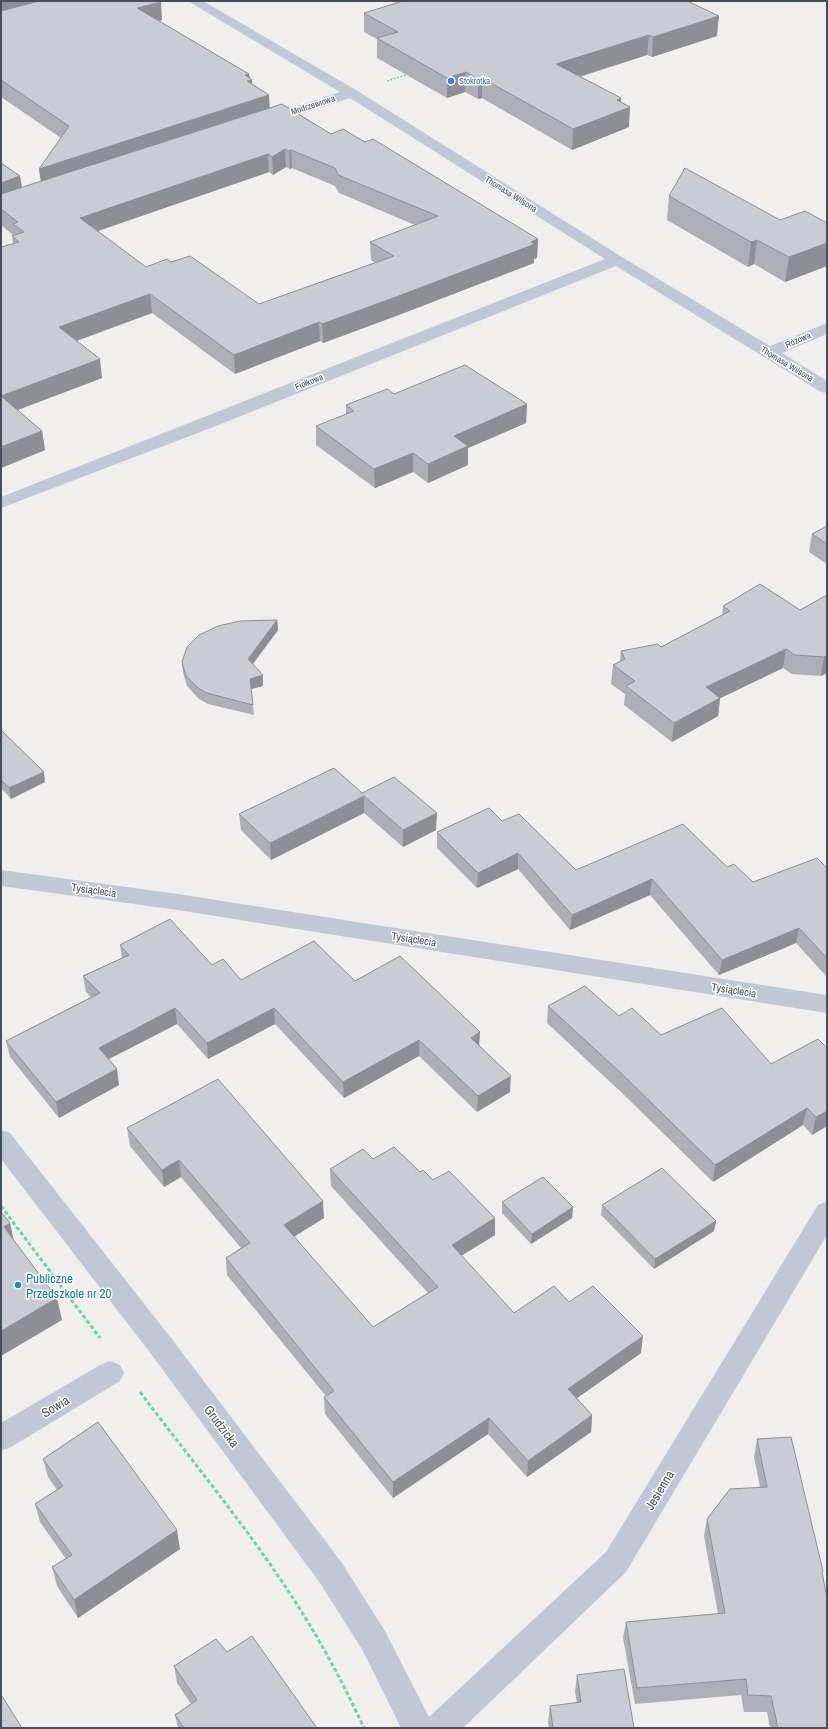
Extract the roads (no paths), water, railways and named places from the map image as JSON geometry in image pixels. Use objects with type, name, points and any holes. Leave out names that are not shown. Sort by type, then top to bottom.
[{"type":"street","name":"Thomasa Wilsona","points":[[194,1],[351,93],[617,260],[827,388]]},
{"type":"street","name":"Modrzewiowa","points":[[252,125],[351,93]]},
{"type":"street","name":"Fiołkowa","points":[[1,503],[218,419],[617,260]]},
{"type":"street","name":"Różowa","points":[[770,353],[827,328]]},
{"type":"street","name":"Tysiąclecia","points":[[1,878],[171,901],[827,1004]]},
{"type":"street","name":"Grudzicka","points":[[1,1140],[161,1346],[332,1574],[374,1640],[418,1728]]},
{"type":"street","name":"Jesienna","points":[[440,1728],[616,1562],[827,1212]]},
{"type":"street","name":"Sowia","points":[[1,1438],[110,1373]]},
{"type":"place","name":"Stokrotka","points":[[451,81]]},
{"type":"place","name":"Publiczne Przedszkole nr 20","points":[[18,1285]]}]
